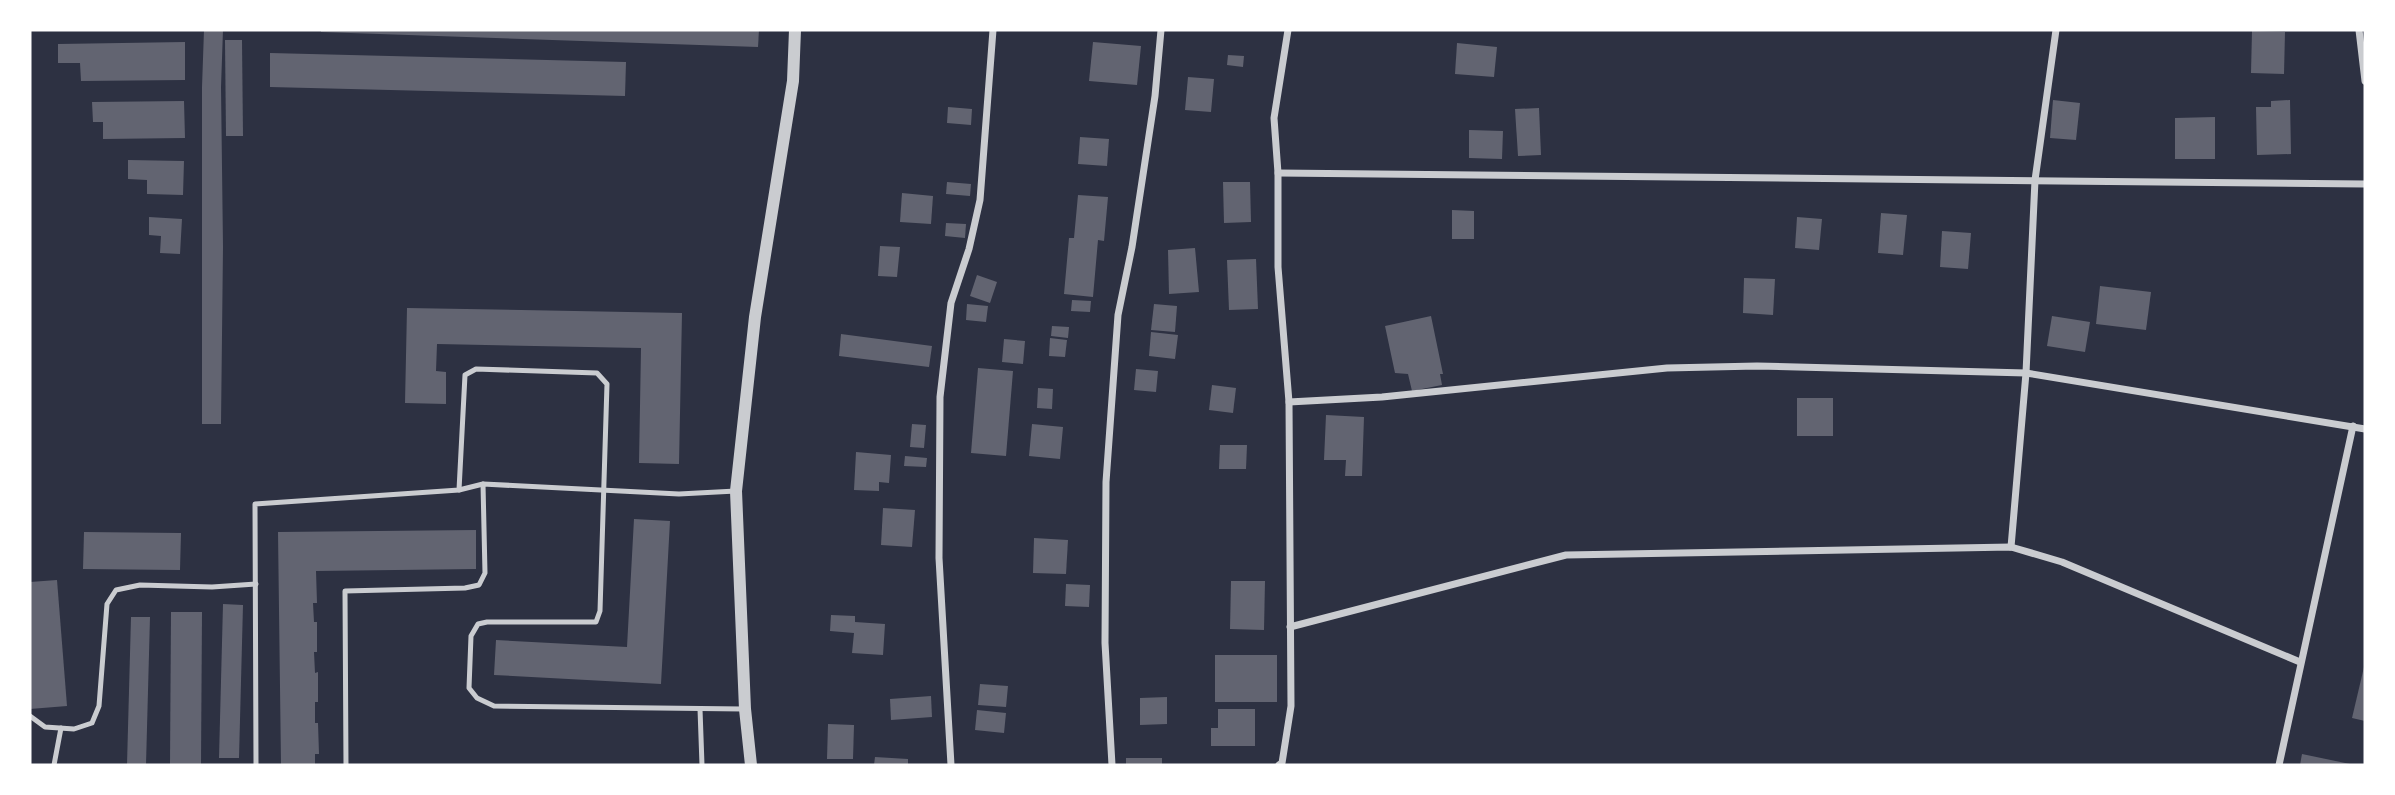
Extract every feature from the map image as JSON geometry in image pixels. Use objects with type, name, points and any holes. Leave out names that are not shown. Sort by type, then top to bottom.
[{"type":"street","points":[[751,765],[745,709],[736,491],[755,317],[793,81],[795,30]]},
{"type":"street","points":[[951,765],[939,558],[940,397],[951,303],[969,249],[980,200],[993,30]]},
{"type":"street","points":[[1112,765],[1105,643],[1106,482],[1118,314],[1132,247],[1156,96],[1161,30]]},
{"type":"street","points":[[1281,764],[1291,706],[1289,402],[1278,267],[1278,173],[1274,118],[1288,30]]},
{"type":"street","points":[[2011,547],[2026,373],[2035,180],[2056,30]]},
{"type":"street","points":[[2359,30],[2365,81]]},
{"type":"street","points":[[1278,173],[2365,184]]},
{"type":"street","points":[[1289,402],[1382,397],[1667,368],[1757,366],[2026,373],[2365,429]]},
{"type":"street","points":[[2278,765],[2353,426]]},
{"type":"street","points":[[1290,627],[1566,555],[2011,547],[2062,562],[2300,662]]},
{"type":"lane","points":[[459,490],[465,375],[476,369],[597,373],[607,384],[600,611],[596,622],[478,624],[471,636],[469,688],[477,698],[494,706],[745,709]]},
{"type":"lane","points":[[256,765],[255,504],[459,490],[483,484],[679,494],[736,491]]},
{"type":"lane","points":[[346,765],[345,591],[465,588],[479,585],[485,573],[483,484]]},
{"type":"lane","points":[[30,716],[44,727],[74,729],[92,723],[99,706],[107,604],[116,590],[140,586],[212,587],[256,584]]},
{"type":"lane","points":[[700,709],[702,765]]},
{"type":"lane","points":[[54,765],[61,728]]},
{"type":"building","points":[[204,30],[223,30],[221,424],[202,424]]},
{"type":"building","points":[[321,30],[759,30],[758,47]]},
{"type":"building","points":[[2252,31],[2285,32],[2284,74],[2251,73]]},
{"type":"building","points":[[225,40],[242,40],[243,136],[226,136]]},
{"type":"building","points":[[185,42],[185,80],[81,81],[80,63],[58,63],[58,44]]},
{"type":"building","points":[[1093,42],[1141,46],[1137,85],[1089,81]]},
{"type":"building","points":[[1457,43],[1497,47],[1494,77],[1455,74]]},
{"type":"building","points":[[270,53],[626,62],[625,96],[270,87]]},
{"type":"building","points":[[1228,55],[1244,56],[1243,67],[1227,65]]},
{"type":"building","points":[[1188,77],[1214,79],[1211,112],[1185,110]]},
{"type":"building","points":[[2053,100],[2080,103],[2076,140],[2050,138]]},
{"type":"building","points":[[2290,100],[2291,154],[2257,155],[2256,107],[2271,107],[2271,101]]},
{"type":"building","points":[[184,101],[185,138],[103,139],[103,122],[93,122],[92,102]]},
{"type":"building","points":[[948,107],[972,109],[971,125],[947,123]]},
{"type":"building","points":[[1539,108],[1541,155],[1518,156],[1515,109]]},
{"type":"building","points":[[2215,117],[2215,159],[2175,159],[2175,118]]},
{"type":"building","points":[[1469,130],[1503,131],[1502,159],[1469,158]]},
{"type":"building","points":[[1080,137],[1109,139],[1107,166],[1078,164]]},
{"type":"building","points":[[128,160],[184,161],[183,195],[147,194],[147,180],[128,179]]},
{"type":"building","points":[[947,182],[971,184],[970,196],[946,194]]},
{"type":"building","points":[[1223,182],[1250,182],[1251,222],[1224,223]]},
{"type":"building","points":[[902,193],[933,196],[931,224],[900,222]]},
{"type":"building","points":[[1078,195],[1108,197],[1104,241],[1098,240],[1093,297],[1064,294],[1069,238],[1074,238]]},
{"type":"building","points":[[1452,210],[1474,211],[1474,239],[1452,239]]},
{"type":"building","points":[[1881,213],[1907,215],[1903,255],[1878,253]]},
{"type":"building","points":[[149,217],[182,219],[180,254],[160,253],[161,236],[149,235]]},
{"type":"building","points":[[1797,217],[1822,219],[1819,250],[1795,248]]},
{"type":"building","points":[[946,223],[966,224],[965,238],[945,236]]},
{"type":"building","points":[[1942,231],[1971,233],[1968,269],[1940,267]]},
{"type":"building","points":[[880,246],[900,247],[897,277],[878,276]]},
{"type":"building","points":[[1195,248],[1199,292],[1169,294],[1168,250]]},
{"type":"building","points":[[1256,259],[1258,309],[1229,310],[1227,260]]},
{"type":"building","points":[[977,275],[997,282],[990,303],[970,296]]},
{"type":"building","points":[[1744,278],[1775,279],[1773,315],[1743,313]]},
{"type":"building","points":[[2100,286],[2151,292],[2146,330],[2096,324]]},
{"type":"building","points":[[1072,300],[1091,301],[1090,312],[1071,311]]},
{"type":"building","points":[[967,304],[988,306],[986,322],[966,320]]},
{"type":"building","points":[[1154,304],[1177,306],[1175,332],[1151,330]]},
{"type":"building","points":[[407,308],[682,313],[679,464],[639,463],[641,348],[437,344],[436,371],[446,372],[446,404],[405,403]]},
{"type":"building","points":[[1431,316],[1443,374],[1440,374],[1442,385],[1412,391],[1408,374],[1395,373],[1385,326]]},
{"type":"building","points":[[2052,316],[2090,322],[2085,352],[2047,346]]},
{"type":"building","points":[[1052,326],[1069,327],[1068,338],[1051,336]]},
{"type":"building","points":[[1151,332],[1178,335],[1175,359],[1149,356]]},
{"type":"building","points":[[841,334],[932,346],[929,367],[839,356]]},
{"type":"building","points":[[1050,338],[1067,340],[1065,357],[1049,356]]},
{"type":"building","points":[[1004,339],[1025,341],[1023,364],[1002,362]]},
{"type":"building","points":[[978,368],[1013,371],[1006,456],[971,453]]},
{"type":"building","points":[[1136,369],[1158,371],[1156,392],[1134,390]]},
{"type":"building","points":[[1212,385],[1236,388],[1233,413],[1209,410]]},
{"type":"building","points":[[1038,388],[1053,389],[1052,409],[1037,408]]},
{"type":"building","points":[[1797,398],[1833,398],[1833,436],[1797,436]]},
{"type":"building","points":[[1326,415],[1364,417],[1362,476],[1345,476],[1346,460],[1324,460]]},
{"type":"building","points":[[912,424],[926,425],[924,448],[910,447]]},
{"type":"building","points":[[1032,424],[1063,427],[1060,459],[1029,456]]},
{"type":"building","points":[[1220,445],[1247,445],[1246,469],[1219,469]]},
{"type":"building","points":[[856,452],[891,455],[889,483],[879,482],[879,491],[854,490]]},
{"type":"building","points":[[905,456],[927,458],[926,467],[904,466]]},
{"type":"building","points":[[883,508],[915,510],[912,547],[881,545]]},
{"type":"building","points":[[634,519],[670,521],[661,684],[494,675],[496,640],[627,647]]},
{"type":"building","points":[[476,530],[476,569],[316,571],[317,603],[313,603],[314,622],[317,622],[317,652],[314,652],[315,673],[318,672],[318,702],[315,702],[315,723],[318,723],[319,754],[315,754],[315,765],[281,765],[278,532]]},
{"type":"building","points":[[84,532],[181,533],[180,570],[83,569]]},
{"type":"building","points":[[1034,538],[1068,540],[1066,574],[1033,573]]},
{"type":"building","points":[[57,580],[67,706],[30,709],[30,582]]},
{"type":"building","points":[[1231,581],[1265,581],[1264,630],[1230,629]]},
{"type":"building","points":[[1066,584],[1090,585],[1089,607],[1065,606]]},
{"type":"building","points":[[223,604],[243,605],[239,758],[219,758]]},
{"type":"building","points":[[171,612],[202,612],[201,765],[170,765]]},
{"type":"building","points":[[831,615],[855,616],[855,622],[885,624],[883,655],[852,653],[854,633],[830,631]]},
{"type":"building","points":[[131,617],[150,617],[146,765],[127,765]]},
{"type":"building","points":[[1215,655],[1277,655],[1277,702],[1215,702]]},
{"type":"building","points":[[2365,667],[2365,721],[2352,718]]},
{"type":"building","points":[[980,684],[1008,686],[1006,707],[978,705]]},
{"type":"building","points":[[931,696],[932,717],[891,720],[890,699]]},
{"type":"building","points":[[1167,697],[1167,724],[1140,725],[1140,698]]},
{"type":"building","points":[[1218,709],[1255,709],[1255,746],[1211,746],[1211,728],[1218,728]]},
{"type":"building","points":[[977,710],[1006,713],[1004,733],[975,730]]},
{"type":"building","points":[[828,724],[854,725],[853,759],[827,759]]},
{"type":"building","points":[[2302,754],[2350,764],[2350,765],[2300,765]]},
{"type":"building","points":[[875,757],[908,759],[908,765],[874,765]]},
{"type":"building","points":[[1126,758],[1162,758],[1162,765],[1126,765]]}]
